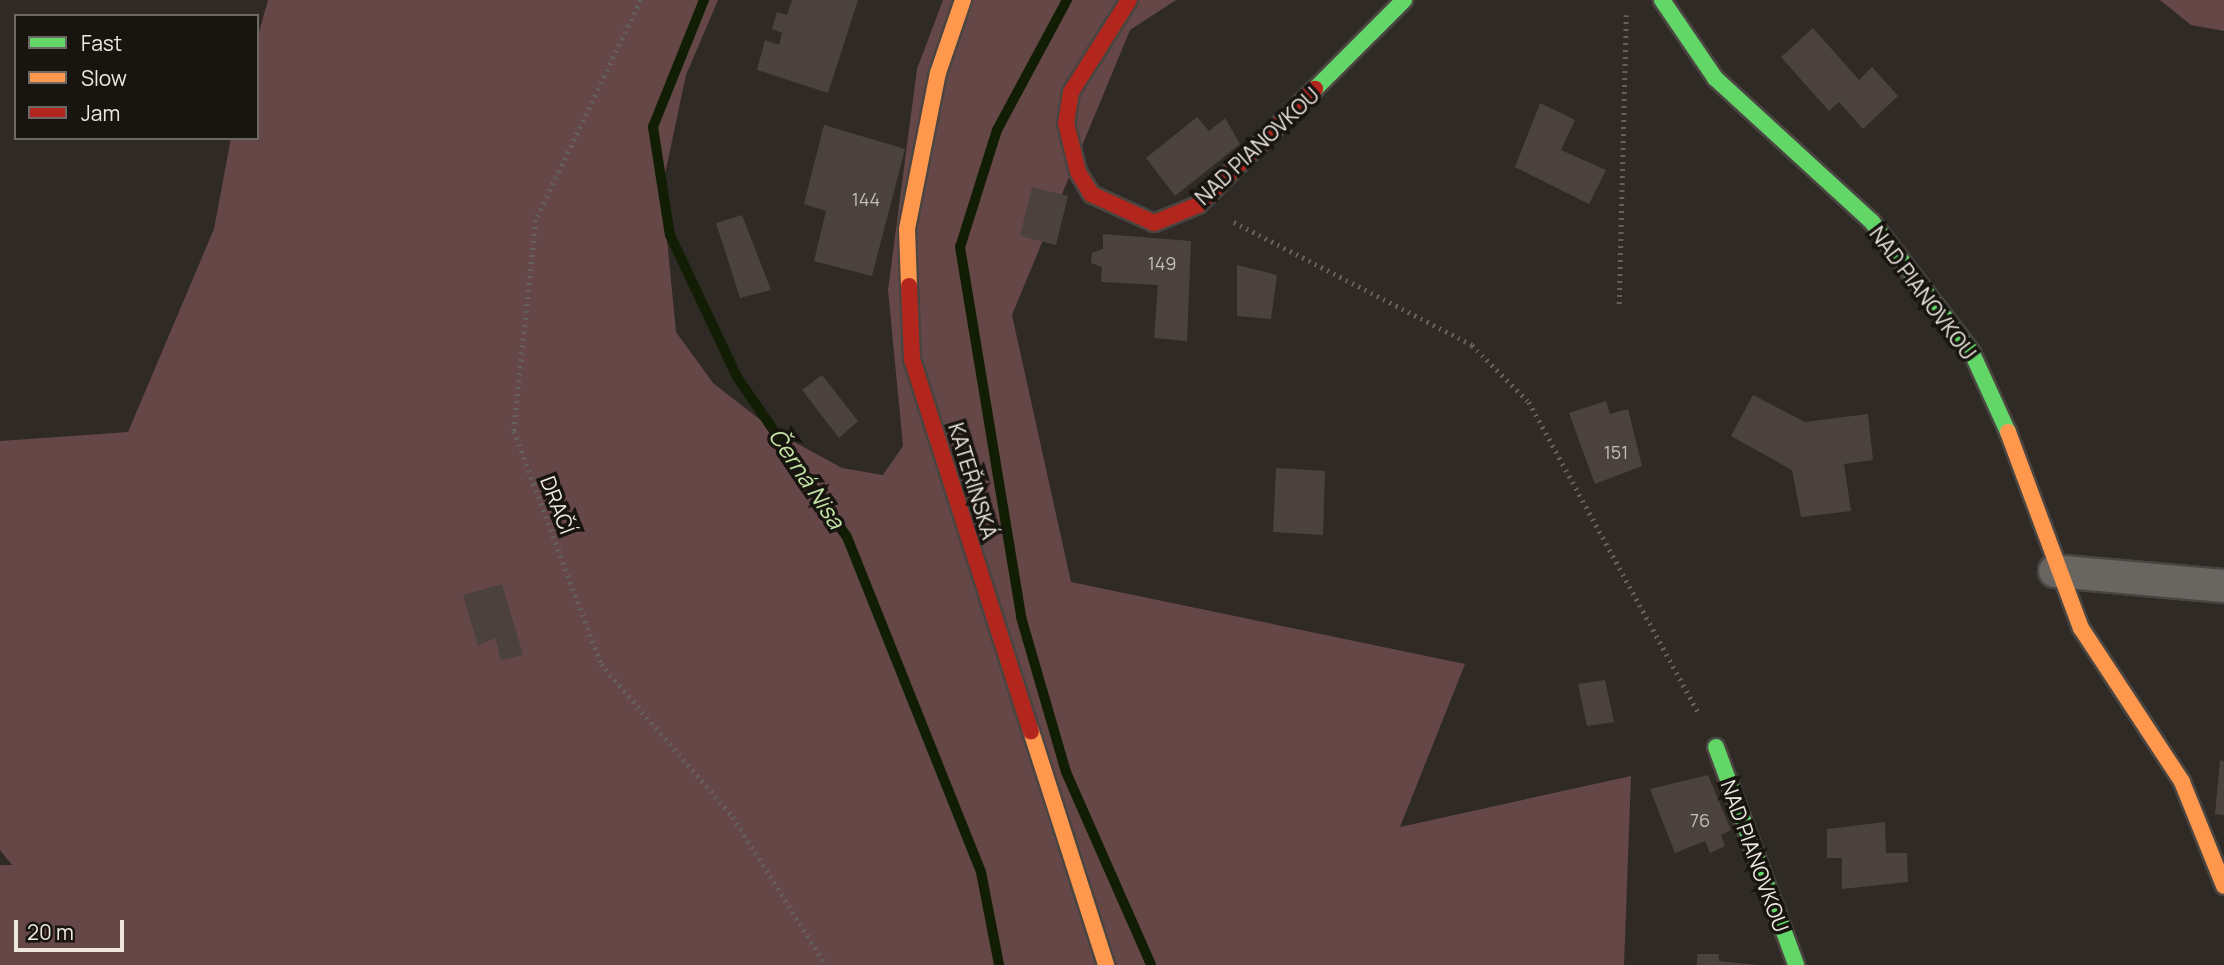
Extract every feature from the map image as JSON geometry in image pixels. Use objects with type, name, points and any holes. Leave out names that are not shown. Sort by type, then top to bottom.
[{"type":"street","name":"KATEŘINSKÁ","points":[[963,0],[938,73],[906,229],[912,359],[1107,965]]},
{"type":"street","name":"NAD PIANOVKOU","points":[[1129,0],[1071,92],[1066,123],[1077,172],[1091,194],[1154,223],[1198,205],[1404,0]]},
{"type":"street","name":"NAD PIANOVKOU","points":[[1662,0],[1715,78],[1872,222],[1972,353],[2025,470],[2055,571],[2081,628],[2182,782],[2224,886]]},
{"type":"street","points":[[2055,571],[2224,586]]},
{"type":"street","name":"NAD PIANOVKOU","points":[[1716,747],[1796,965]]},
{"type":"path","name":"DRAČÍ","points":[[641,0],[536,220],[513,431],[601,664],[733,817],[825,965]]},
{"type":"path","points":[[1619,304],[1627,0]]},
{"type":"path","points":[[1198,205],[1361,283],[1472,345],[1529,402],[1716,747]]},
{"type":"shaded area","points":[[268,0],[718,0],[686,75],[662,188],[676,332],[713,383],[776,432],[842,468],[883,475],[903,446],[888,290],[917,69],[943,0],[1176,0],[1130,30],[1012,315],[1071,582],[1465,664],[1400,827],[1631,776],[1624,965],[0,965],[0,865],[12,865],[0,850],[0,441],[128,432],[214,229],[231,140],[259,140],[259,32]]},
{"type":"shaded area","points":[[2160,0],[2224,0],[2224,31],[2191,25]]},
{"type":"building","points":[[792,0],[858,0],[828,93],[757,70],[765,40],[779,45],[782,33],[772,29],[777,12],[787,15]]},
{"type":"building","points":[[1813,28],[1859,80],[1872,67],[1898,96],[1863,129],[1839,102],[1829,111],[1781,57]]},
{"type":"building","points":[[1540,103],[1575,120],[1561,150],[1606,170],[1589,204],[1515,167]]},
{"type":"building","points":[[1197,117],[1209,131],[1225,118],[1240,144],[1175,196],[1146,158]]},
{"type":"building","points":[[824,125],[905,149],[872,276],[814,261],[826,211],[804,204]]},
{"type":"building","points":[[1032,187],[1068,196],[1056,245],[1020,236]]},
{"type":"building","points":[[742,215],[771,290],[740,298],[716,223]]},
{"type":"building","points":[[1103,234],[1191,241],[1187,341],[1154,338],[1158,285],[1101,282],[1102,267],[1091,263],[1092,253],[1103,249]]},
{"type":"building","points":[[1237,265],[1277,275],[1271,319],[1237,316]]},
{"type":"building","points":[[822,375],[858,421],[839,438],[802,390]]},
{"type":"building","points":[[1753,395],[1805,422],[1868,414],[1873,460],[1844,464],[1851,511],[1801,517],[1792,470],[1731,436]]},
{"type":"building","points":[[1606,401],[1610,414],[1628,409],[1642,466],[1595,484],[1569,413]]},
{"type":"building","points":[[1276,468],[1325,471],[1323,535],[1273,532]]},
{"type":"building","points":[[502,584],[523,655],[501,660],[495,638],[478,646],[463,595]]},
{"type":"building","points":[[1605,680],[1614,722],[1587,726],[1578,684]]},
{"type":"building","points":[[2220,760],[2224,761],[2224,815],[2215,814]]},
{"type":"building","points":[[1708,775],[1731,830],[1721,835],[1725,846],[1710,853],[1705,841],[1675,853],[1650,789]]},
{"type":"building","points":[[1885,822],[1886,853],[1907,853],[1908,882],[1842,889],[1842,858],[1827,858],[1827,829]]},
{"type":"building","points":[[1697,954],[1719,954],[1719,961],[1758,965],[1697,965]]},
{"type":"waterway","name":"Černá Nisa","points":[[704,0],[653,127],[670,235],[737,377],[847,537],[981,872],[999,965]]},
{"type":"waterway","points":[[1067,0],[997,130],[960,247],[1021,617],[1066,772],[1151,965]]},
{"type":"traffic: fast","points":[[1315,89],[1404,0]]},
{"type":"traffic: fast","points":[[1662,0],[1715,78],[1872,222],[1972,353],[2008,432]]},
{"type":"traffic: fast","points":[[1716,747],[1796,965]]},
{"type":"traffic: slow","points":[[909,286],[907,229],[938,73],[963,0]]},
{"type":"traffic: slow","points":[[2008,432],[2081,628],[2182,782],[2224,886]]},
{"type":"traffic: slow","points":[[1031,731],[1106,965]]},
{"type":"traffic: jam","points":[[1129,0],[1071,92],[1066,123],[1078,172],[1091,194],[1154,223],[1198,205],[1315,89]]},
{"type":"traffic: jam","points":[[909,286],[912,359],[1031,731]]}]
